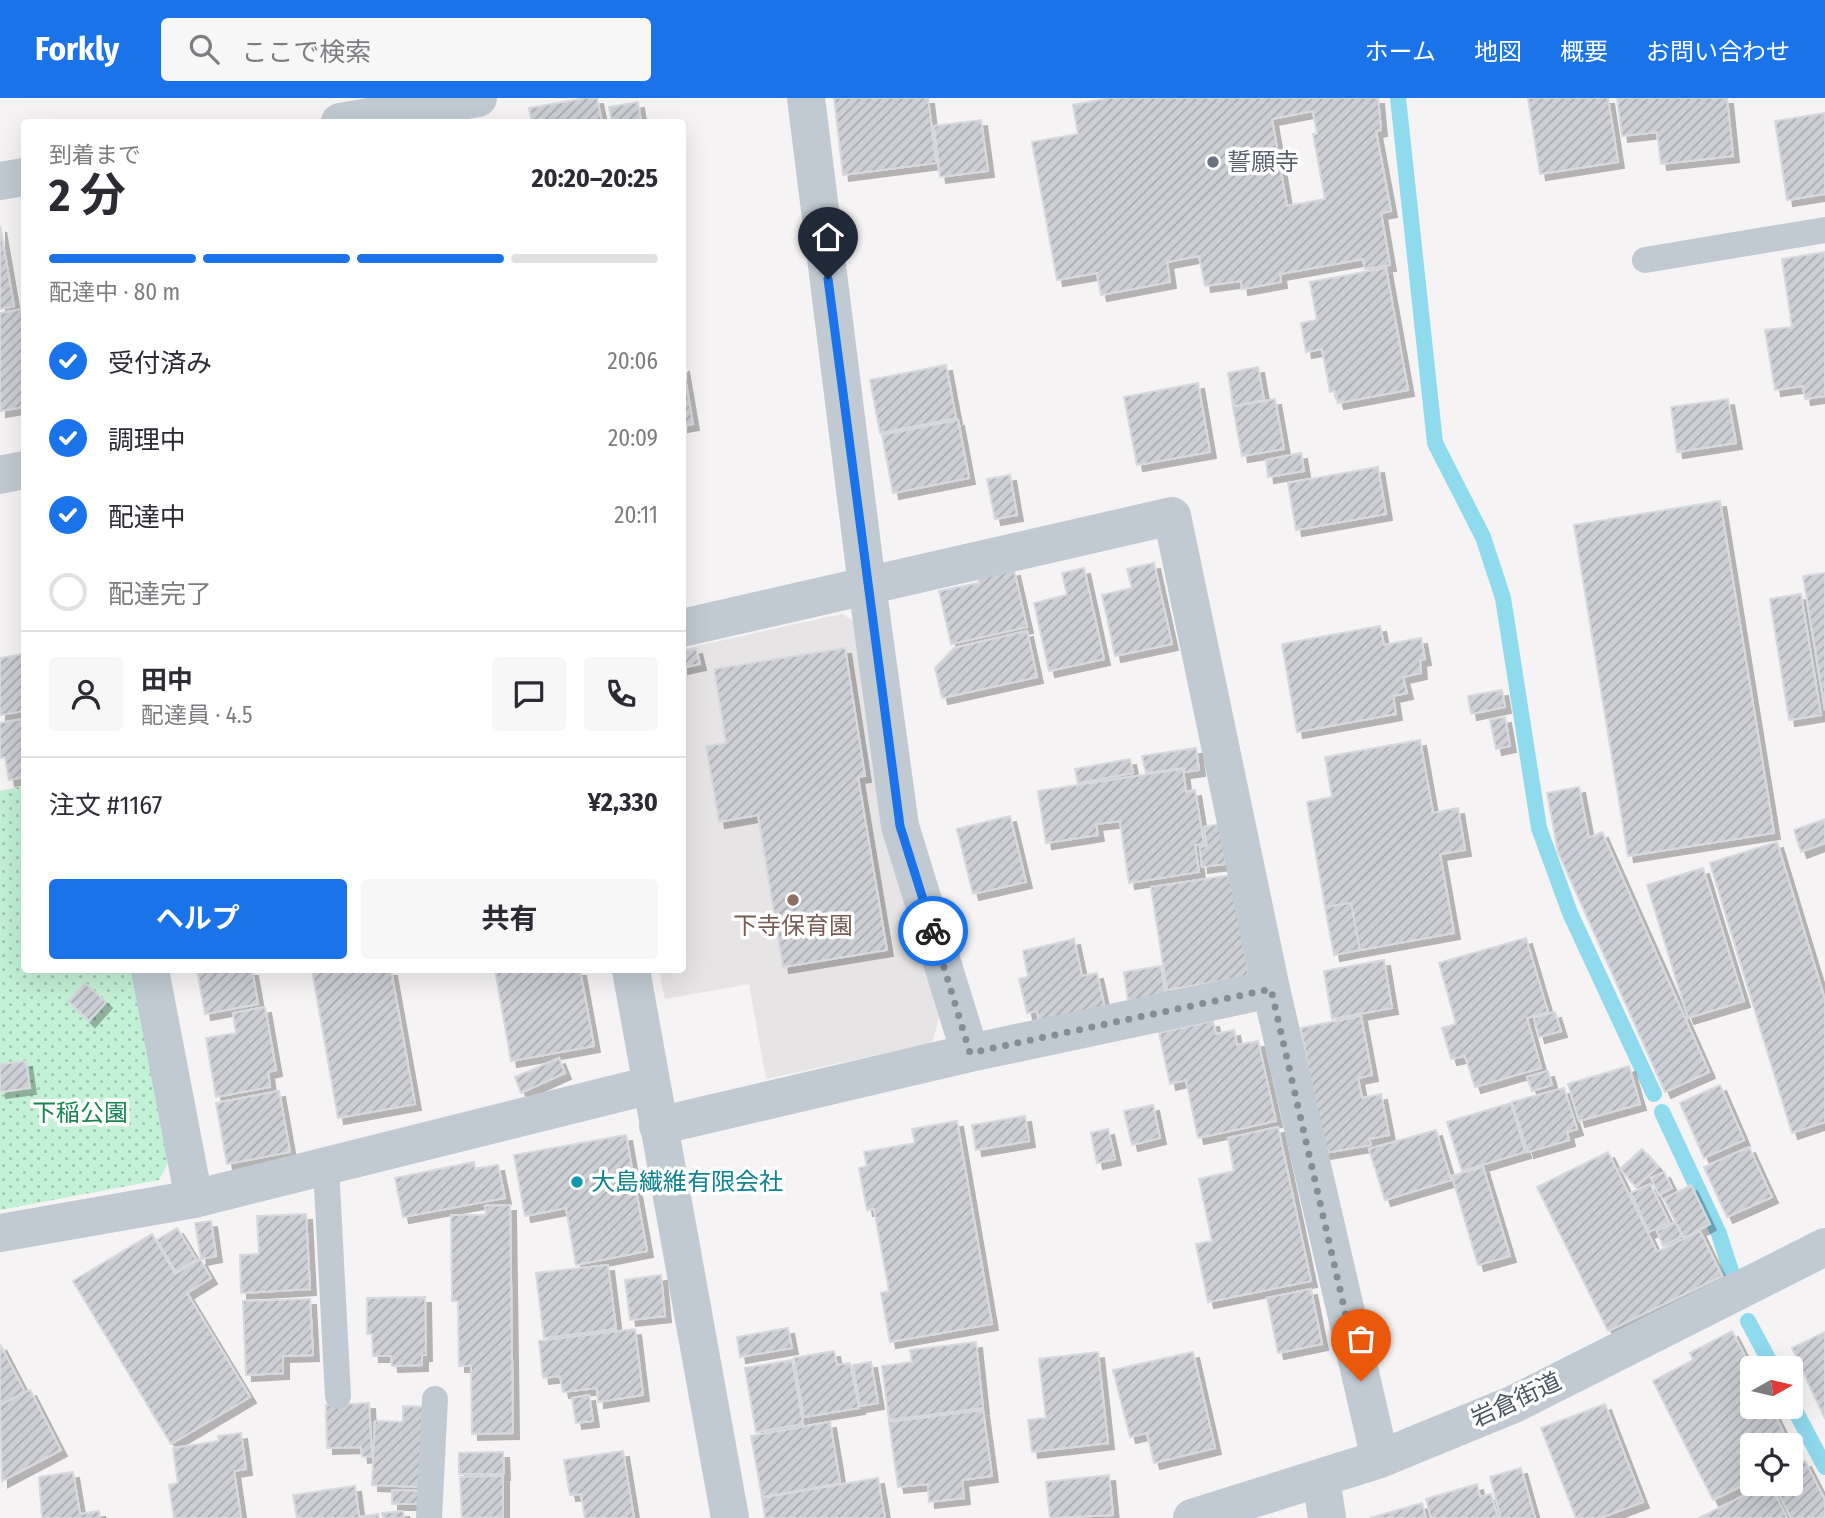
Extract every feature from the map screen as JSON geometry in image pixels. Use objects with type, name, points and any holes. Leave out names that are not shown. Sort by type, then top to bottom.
[{"type":"street","points":[[806,98],[866,585],[900,826],[970,1053]]},
{"type":"street","points":[[367,119],[474,107]]},
{"type":"street","points":[[0,181],[21,178]]},
{"type":"street","points":[[0,475],[21,471]]},
{"type":"street","points":[[686,627],[1172,516],[1271,989],[1380,1459]]},
{"type":"street","points":[[151,973],[194,1199]]},
{"type":"street","points":[[632,973],[730,1518]]},
{"type":"street","points":[[658,1126],[970,1053],[1271,989]]},
{"type":"street","points":[[0,1233],[194,1199],[651,1085]]},
{"type":"street","name":"岩倉街道","points":[[1192,1518],[1380,1459],[1514,1404],[1825,1247]]},
{"type":"street","points":[[1321,1478],[1327,1518]]},
{"type":"lane","points":[[1645,260],[1825,230]]},
{"type":"lane","points":[[326,1166],[338,1396]]},
{"type":"lane","points":[[429,1518],[435,1399]]},
{"type":"shaded area","name":"下寺保育園","points":[[842,614],[855,622],[939,1018],[932,1043],[766,1079],[749,984],[665,999],[660,973],[686,973],[686,648]]},
{"type":"green space","name":"下稲公園","points":[[21,787],[21,973],[133,973],[169,1161],[159,1180],[0,1210],[0,791]]},
{"type":"building","points":[[597,98],[601,119],[531,119],[529,108]]},
{"type":"building","points":[[834,98],[928,98],[936,163],[843,175]]},
{"type":"building","points":[[1109,98],[1378,98],[1381,130],[1376,131],[1391,211],[1381,213],[1390,265],[1365,269],[1363,259],[1280,274],[1281,282],[1242,289],[1241,281],[1205,286],[1199,256],[1167,262],[1170,282],[1101,295],[1097,273],[1057,280],[1032,142],[1078,134],[1073,105]],"holes":[[[1313,111],[1317,134],[1313,134],[1325,199],[1287,206],[1272,119]]]},
{"type":"building","points":[[1528,98],[1608,98],[1618,162],[1540,174]]},
{"type":"building","points":[[1617,98],[1727,98],[1733,156],[1661,164],[1657,132],[1622,136]]},
{"type":"building","points":[[638,102],[641,119],[611,119],[609,107]]},
{"type":"building","points":[[1825,113],[1825,194],[1787,200],[1775,121]]},
{"type":"building","points":[[981,120],[988,171],[940,177],[934,126]]},
{"type":"building","points":[[0,226],[14,306],[0,309]]},
{"type":"building","points":[[1825,252],[1825,396],[1805,399],[1803,386],[1775,390],[1765,330],[1792,327],[1782,259]]},
{"type":"building","points":[[1386,268],[1408,390],[1338,403],[1335,391],[1330,392],[1322,349],[1306,352],[1301,323],[1317,320],[1310,282]]},
{"type":"building","points":[[21,310],[21,408],[0,411],[0,313]]},
{"type":"building","points":[[946,365],[956,418],[880,433],[870,380]]},
{"type":"building","points":[[1258,367],[1264,400],[1233,406],[1228,373]]},
{"type":"building","points":[[686,383],[693,424],[686,425]]},
{"type":"building","points":[[1198,383],[1210,452],[1137,465],[1124,397]]},
{"type":"building","points":[[1275,399],[1284,449],[1242,456],[1233,407]]},
{"type":"building","points":[[1728,399],[1736,443],[1677,452],[1671,407]]},
{"type":"building","points":[[958,420],[969,478],[893,493],[882,435]]},
{"type":"building","points":[[1301,453],[1304,471],[1268,477],[1266,460]]},
{"type":"building","points":[[1378,467],[1386,514],[1296,530],[1288,483]]},
{"type":"building","points":[[1010,475],[1017,515],[995,519],[987,479]]},
{"type":"building","points":[[1720,501],[1774,833],[1628,856],[1574,525]]},
{"type":"building","points":[[1154,563],[1172,644],[1115,656],[1102,595],[1132,588],[1127,569]]},
{"type":"building","points":[[1084,568],[1104,659],[1049,671],[1034,603],[1067,595],[1062,573]]},
{"type":"building","points":[[1014,570],[1027,627],[951,644],[939,591],[979,583],[978,578]]},
{"type":"building","points":[[1825,573],[1825,710],[1803,576]]},
{"type":"building","points":[[1801,594],[1821,715],[1789,720],[1770,599]]},
{"type":"building","points":[[1380,626],[1384,645],[1421,638],[1425,659],[1420,660],[1421,673],[1403,677],[1407,693],[1393,696],[1396,714],[1297,732],[1282,644]]},
{"type":"building","points":[[1027,631],[1037,677],[942,698],[935,668],[954,648]]},
{"type":"building","points":[[696,648],[700,664],[686,667],[686,650]]},
{"type":"building","points":[[845,648],[865,776],[858,777],[887,950],[783,967],[758,815],[719,822],[706,746],[726,743],[714,669]]},
{"type":"building","points":[[21,654],[21,712],[0,715],[0,658]]},
{"type":"building","points":[[1502,690],[1505,707],[1471,714],[1468,696]]},
{"type":"building","points":[[1505,717],[1510,746],[1496,749],[1490,720]]},
{"type":"building","points":[[21,719],[21,778],[9,780],[5,757],[0,758],[0,723]]},
{"type":"building","points":[[1420,740],[1433,813],[1458,808],[1465,850],[1440,854],[1454,933],[1360,950],[1351,903],[1325,907],[1307,802],[1332,797],[1325,757]]},
{"type":"building","points":[[1196,748],[1199,770],[1184,772],[1184,768],[1146,773],[1142,756]]},
{"type":"building","points":[[1130,759],[1133,773],[1078,783],[1075,769]]},
{"type":"building","points":[[1183,769],[1186,792],[1195,790],[1204,844],[1195,845],[1199,872],[1129,883],[1120,821],[1096,824],[1098,835],[1046,843],[1038,791]]},
{"type":"building","points":[[1579,787],[1589,838],[1602,832],[1709,1072],[1665,1092],[1558,852],[1547,793]]},
{"type":"building","points":[[1010,816],[1026,882],[973,894],[957,829]]},
{"type":"building","points":[[1825,819],[1825,843],[1801,852],[1794,830]]},
{"type":"building","points":[[1220,824],[1226,864],[1202,867],[1200,847],[1207,846],[1204,827]]},
{"type":"building","points":[[1777,842],[1825,1000],[1825,1122],[1792,1133],[1710,863]]},
{"type":"building","points":[[1703,868],[1744,1001],[1688,1018],[1647,885]]},
{"type":"building","points":[[1233,875],[1249,976],[1167,990],[1151,887]]},
{"type":"building","points":[[1351,903],[1360,950],[1334,955],[1325,907]]},
{"type":"building","points":[[1526,938],[1548,1012],[1527,1018],[1541,1068],[1475,1087],[1465,1056],[1451,1059],[1442,1028],[1456,1024],[1439,963]]},
{"type":"building","points":[[1074,939],[1082,976],[1097,973],[1105,1009],[1040,1024],[1037,1011],[1027,1013],[1019,979],[1028,977],[1023,951]]},
{"type":"building","points":[[1384,960],[1392,1008],[1332,1019],[1324,971]]},
{"type":"building","points":[[1161,966],[1165,995],[1128,1001],[1124,972]]},
{"type":"building","points":[[198,973],[253,973],[258,1004],[205,1014]]},
{"type":"building","points":[[313,973],[392,973],[415,1104],[338,1118]]},
{"type":"building","points":[[496,973],[581,973],[594,1046],[511,1061]]},
{"type":"building","points":[[85,983],[106,1002],[89,1021],[68,1001]]},
{"type":"building","points":[[265,1007],[276,1070],[268,1072],[270,1087],[216,1097],[206,1038],[236,1033],[233,1013]]},
{"type":"building","points":[[1555,1012],[1561,1031],[1539,1037],[1534,1018]]},
{"type":"building","points":[[1361,1016],[1372,1075],[1358,1078],[1362,1098],[1381,1094],[1389,1135],[1369,1139],[1371,1145],[1324,1153],[1301,1028]]},
{"type":"building","points":[[1213,1021],[1216,1034],[1234,1030],[1237,1045],[1258,1041],[1276,1121],[1198,1138],[1186,1080],[1170,1084],[1159,1033]]},
{"type":"building","points":[[559,1058],[565,1073],[521,1093],[515,1077]]},
{"type":"building","points":[[26,1061],[30,1088],[0,1092],[0,1064]]},
{"type":"building","points":[[1629,1066],[1640,1104],[1579,1121],[1568,1084]]},
{"type":"building","points":[[1548,1071],[1552,1085],[1532,1091],[1527,1077]]},
{"type":"building","points":[[1720,1085],[1744,1140],[1704,1158],[1680,1103]]},
{"type":"building","points":[[1564,1088],[1577,1129],[1567,1132],[1569,1140],[1528,1152],[1512,1102]]},
{"type":"building","points":[[279,1091],[290,1152],[227,1164],[216,1103]]},
{"type":"building","points":[[1511,1103],[1525,1152],[1462,1171],[1447,1122]]},
{"type":"building","points":[[1153,1105],[1160,1138],[1132,1145],[1124,1111]]},
{"type":"building","points":[[1025,1116],[1029,1141],[976,1150],[972,1125]]},
{"type":"building","points":[[957,1121],[992,1324],[890,1342],[881,1293],[889,1291],[874,1209],[867,1210],[859,1168],[867,1166],[864,1152],[915,1143],[912,1129]]},
{"type":"building","points":[[1278,1127],[1311,1281],[1208,1302],[1196,1244],[1212,1241],[1199,1179],[1234,1171],[1228,1138]]},
{"type":"building","points":[[1108,1129],[1115,1159],[1097,1163],[1091,1133]]},
{"type":"building","points":[[1436,1130],[1451,1180],[1385,1200],[1369,1149]]},
{"type":"building","name":"大島繊維有限会社","points":[[626,1135],[647,1251],[576,1265],[566,1208],[525,1216],[514,1155]]},
{"type":"building","points":[[1749,1147],[1772,1197],[1727,1217],[1704,1167]]},
{"type":"building","points":[[1642,1149],[1658,1167],[1636,1187],[1620,1169]]},
{"type":"building","points":[[1608,1152],[1657,1252],[1700,1231],[1722,1276],[1608,1331],[1537,1187]]},
{"type":"building","points":[[474,1162],[475,1169],[498,1165],[505,1198],[403,1217],[395,1178]]},
{"type":"building","points":[[1483,1167],[1510,1256],[1478,1265],[1452,1176]]},
{"type":"building","points":[[1664,1172],[1672,1188],[1659,1195],[1651,1178]]},
{"type":"building","points":[[1650,1184],[1669,1222],[1649,1232],[1631,1193]]},
{"type":"building","points":[[1691,1185],[1710,1224],[1684,1238],[1664,1199]]},
{"type":"building","points":[[510,1205],[513,1433],[472,1434],[471,1366],[459,1366],[458,1301],[452,1301],[451,1215],[486,1215],[485,1206]]},
{"type":"building","points":[[306,1214],[310,1289],[241,1293],[240,1255],[259,1254],[257,1216]]},
{"type":"building","points":[[211,1221],[216,1256],[201,1259],[195,1223]]},
{"type":"building","points":[[1675,1222],[1682,1236],[1663,1246],[1657,1231]]},
{"type":"building","points":[[177,1228],[196,1259],[176,1272],[157,1240]]},
{"type":"building","points":[[152,1234],[175,1274],[200,1259],[211,1278],[187,1293],[250,1397],[171,1444],[73,1281]]},
{"type":"building","points":[[608,1265],[616,1329],[544,1338],[536,1273]]},
{"type":"building","points":[[661,1275],[665,1316],[630,1320],[625,1280]]},
{"type":"building","points":[[1311,1289],[1322,1344],[1278,1353],[1267,1298]]},
{"type":"building","points":[[425,1297],[426,1355],[422,1355],[422,1365],[392,1366],[391,1356],[373,1356],[372,1334],[367,1334],[367,1298]]},
{"type":"building","points":[[310,1299],[313,1355],[283,1356],[283,1373],[246,1375],[243,1301]]},
{"type":"building","points":[[788,1328],[792,1348],[740,1357],[737,1337]]},
{"type":"building","points":[[635,1329],[643,1395],[598,1402],[597,1388],[563,1392],[560,1376],[543,1378],[539,1341]]},
{"type":"building","points":[[1732,1331],[1745,1356],[1740,1356],[1740,1419],[1777,1419],[1784,1433],[1740,1433],[1740,1487],[1713,1500],[1653,1381],[1693,1360],[1690,1353]]},
{"type":"building","points":[[1825,1332],[1825,1419],[1803,1372],[1803,1356],[1796,1356],[1792,1348]]},
{"type":"building","points":[[976,1342],[983,1408],[889,1420],[882,1366],[912,1362],[910,1350]]},
{"type":"building","points":[[0,1344],[25,1392],[0,1405]]},
{"type":"building","points":[[834,1351],[837,1365],[850,1363],[859,1408],[804,1417],[794,1358]]},
{"type":"building","points":[[1098,1352],[1108,1443],[1032,1452],[1028,1420],[1046,1418],[1039,1359]]},
{"type":"building","points":[[1193,1352],[1215,1448],[1154,1463],[1147,1433],[1130,1437],[1113,1370]]},
{"type":"building","points":[[792,1360],[803,1424],[756,1432],[745,1368]]},
{"type":"building","points":[[871,1362],[878,1403],[860,1406],[853,1365]]},
{"type":"building","points":[[30,1390],[61,1450],[2,1481],[0,1405]]},
{"type":"building","points":[[589,1395],[593,1421],[576,1423],[572,1398]]},
{"type":"building","points":[[369,1403],[372,1456],[362,1457],[361,1447],[327,1448],[326,1405]]},
{"type":"building","points":[[1605,1404],[1643,1502],[1600,1518],[1576,1518],[1541,1428]]},
{"type":"building","points":[[403,1406],[426,1407],[422,1487],[372,1485],[375,1421],[403,1422]]},
{"type":"building","points":[[983,1410],[992,1476],[962,1480],[964,1498],[929,1502],[928,1484],[898,1487],[889,1422]]},
{"type":"building","points":[[830,1422],[840,1483],[762,1497],[751,1436]]},
{"type":"building","points":[[241,1433],[246,1469],[234,1471],[241,1518],[174,1518],[169,1485],[178,1483],[173,1448],[219,1441],[218,1436]]},
{"type":"building","points":[[623,1451],[634,1518],[585,1518],[581,1494],[570,1495],[564,1460]]},
{"type":"building","points":[[503,1452],[504,1474],[459,1474],[459,1453]]},
{"type":"building","points":[[1805,1461],[1825,1500],[1825,1518],[1791,1518],[1780,1496],[1803,1496]]},
{"type":"building","points":[[1521,1468],[1535,1518],[1501,1518],[1490,1477]]},
{"type":"building","points":[[73,1472],[80,1514],[99,1511],[100,1518],[42,1518],[39,1477]]},
{"type":"building","points":[[1109,1475],[1113,1515],[1050,1518],[1046,1482]]},
{"type":"building","points":[[503,1476],[503,1517],[462,1518],[460,1477]]},
{"type":"building","points":[[878,1478],[885,1518],[765,1518],[762,1498]]},
{"type":"building","points":[[1477,1484],[1480,1497],[1491,1494],[1498,1518],[1431,1518],[1426,1499]]},
{"type":"building","points":[[355,1486],[359,1517],[378,1514],[379,1518],[297,1518],[293,1495]]},
{"type":"building","points":[[392,1490],[420,1491],[420,1504],[392,1504]]},
{"type":"building","points":[[1743,1496],[1776,1496],[1787,1518],[1699,1518]]},
{"type":"building","points":[[1422,1503],[1426,1518],[1370,1518]]},
{"type":"building","points":[[403,1511],[404,1518],[383,1518],[382,1513]]},
{"type":"waterway","points":[[1398,98],[1435,443],[1483,537],[1503,598],[1539,828],[1570,913],[1654,1094]]},
{"type":"waterway","points":[[1662,1112],[1719,1234],[1731,1271]]},
{"type":"waterway","points":[[1748,1321],[1767,1356]]},
{"type":"waterway","points":[[1800,1419],[1825,1467]]},
{"type":"way so far","points":[[933,931],[970,1053],[1271,989],[1361,1381]]},
{"type":"place","name":"誓願寺","points":[[1213,162]]},
{"type":"place","name":"下寺保育園","points":[[793,900]]},
{"type":"place","name":"大島繊維有限会社","points":[[577,1182]]},
{"type":"route","points":[[828,279],[866,585],[900,826],[933,931]]}]
